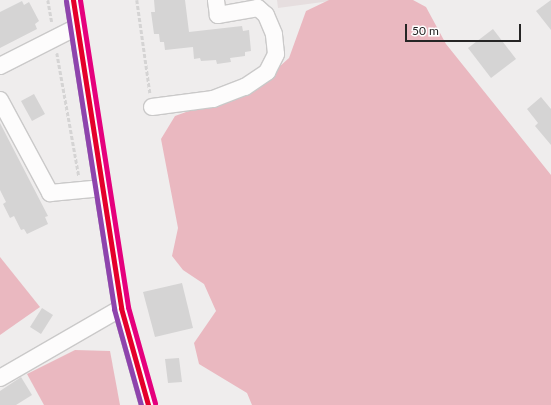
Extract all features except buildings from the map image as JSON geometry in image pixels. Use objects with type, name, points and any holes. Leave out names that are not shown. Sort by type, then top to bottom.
[{"type":"street","points":[[73,0],[121,308],[148,405]]},
{"type":"street","points":[[152,107],[213,99],[245,87],[267,72],[276,54],[274,34],[266,15],[258,8],[218,15],[216,0]]},
{"type":"street","points":[[0,66],[77,27]]},
{"type":"street","points":[[0,100],[50,193],[103,188]]},
{"type":"street","points":[[0,378],[121,308]]},
{"type":"path","points":[[48,0],[82,190]]},
{"type":"path","points":[[137,0],[152,107]]},
{"type":"shaded area","points":[[277,0],[338,0],[278,8]]},
{"type":"shaded area","points":[[329,0],[413,0],[426,7],[446,44],[551,175],[551,405],[252,405],[247,393],[199,364],[194,343],[216,311],[204,284],[183,270],[172,256],[178,228],[161,139],[175,116],[258,86],[289,58],[306,11]]},
{"type":"shaded area","points":[[0,257],[40,307],[0,335]]},
{"type":"shaded area","points":[[75,350],[110,351],[120,405],[44,405],[27,374]]},
{"type":"transit line","points":[[73,0],[121,308],[148,405]]},
{"type":"transit line","points":[[80,0],[128,307],[155,403]]},
{"type":"transit line","points":[[66,1],[114,309],[141,405]]}]
